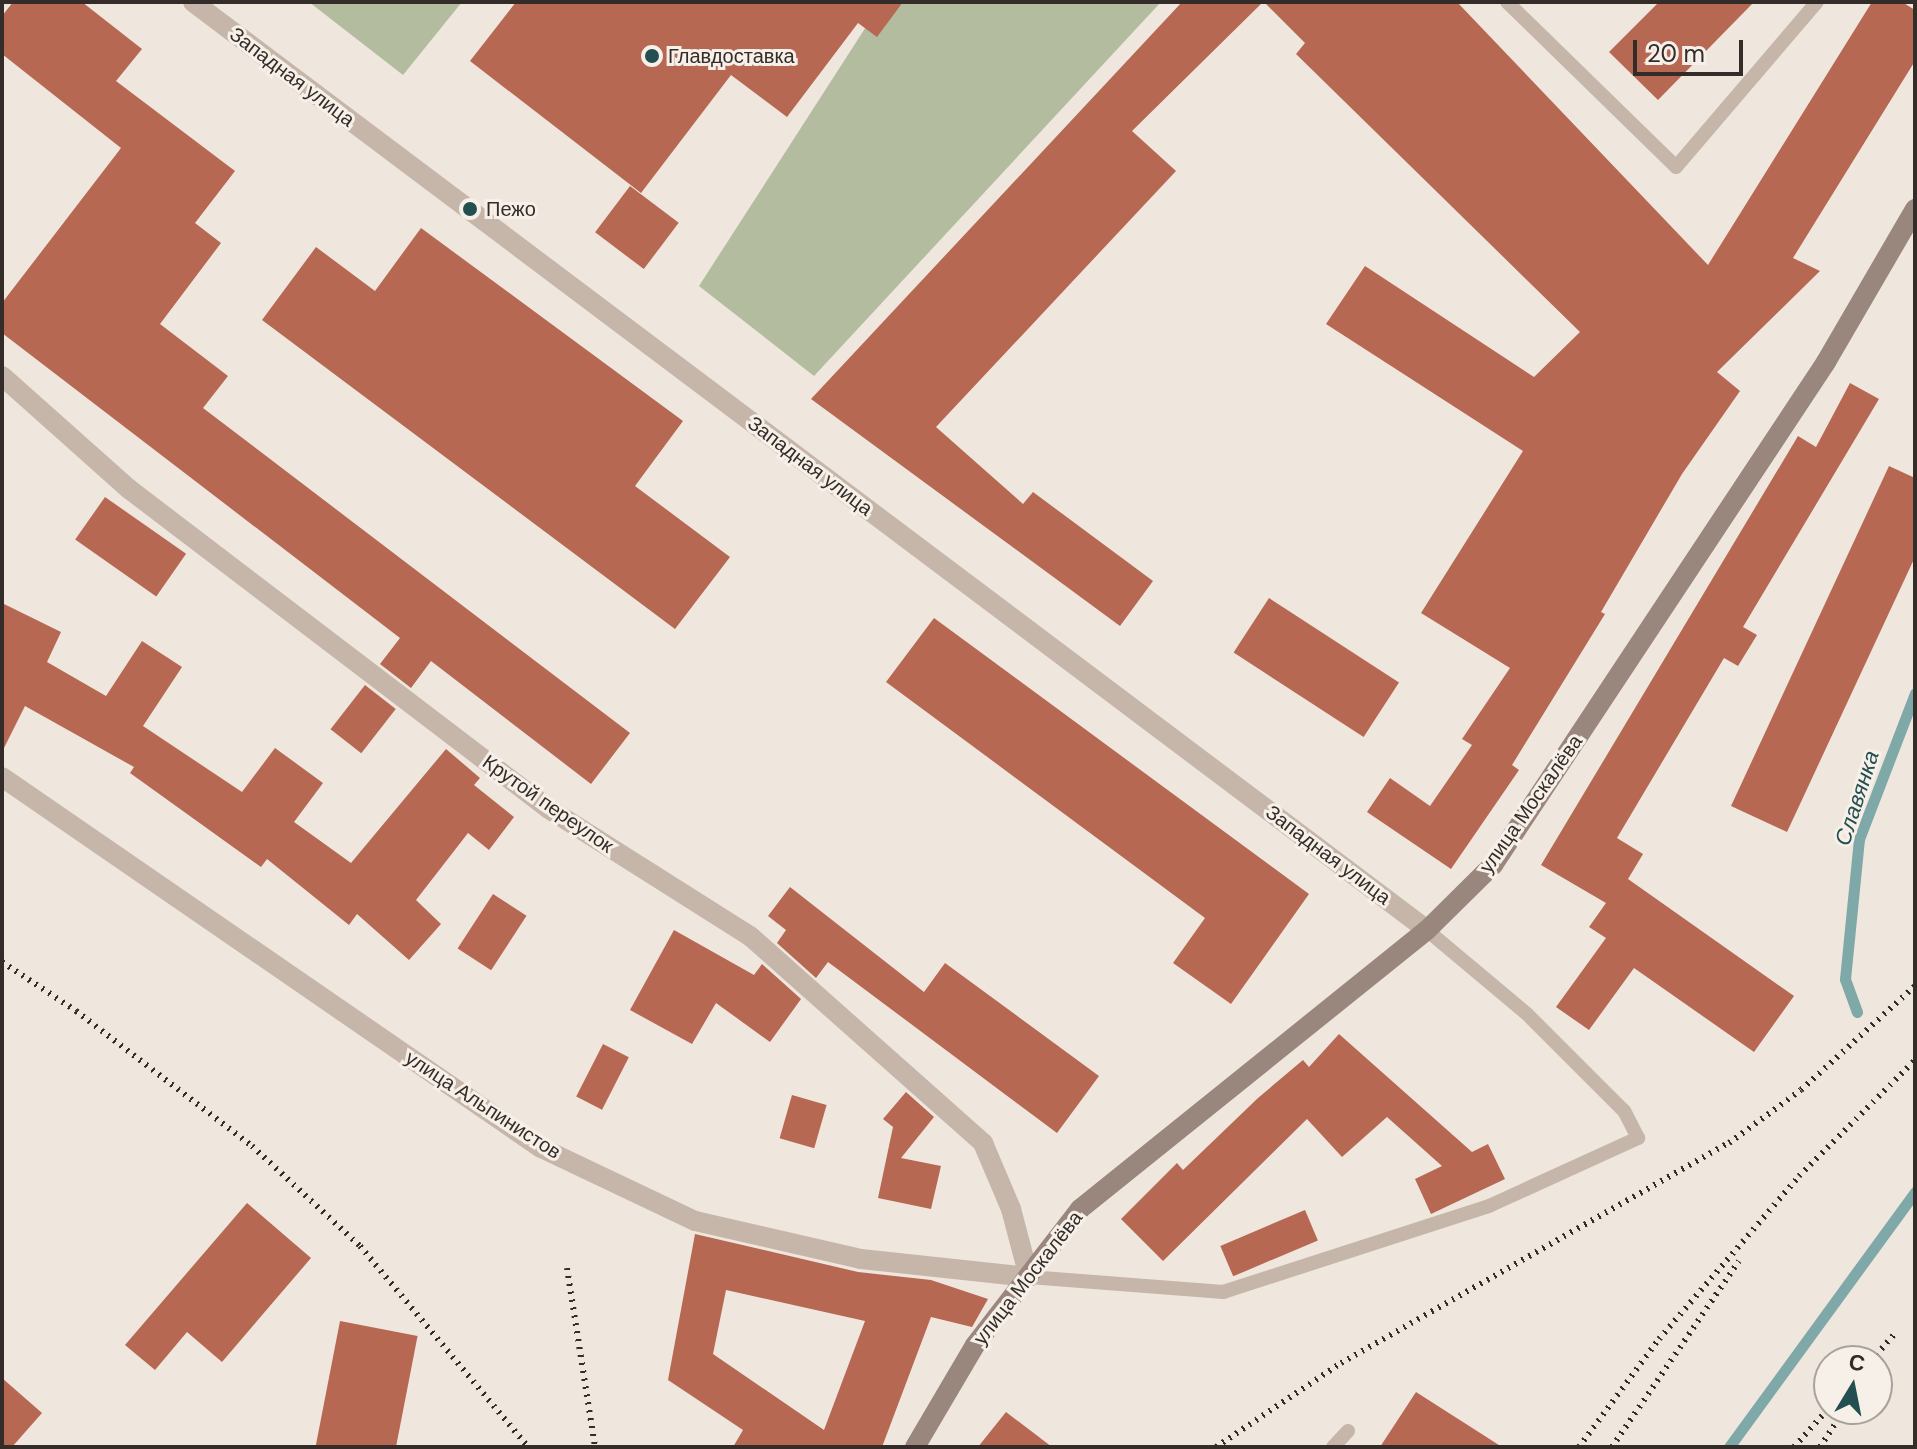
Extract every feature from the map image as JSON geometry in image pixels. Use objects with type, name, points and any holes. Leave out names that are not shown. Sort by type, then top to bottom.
[{"type":"street","name":"Западная улица","points":[[193,2],[1427,930]]},
{"type":"street","name":"улица Москалёва","points":[[915,1447],[975,1345],[1080,1209],[1427,930],[1493,865],[1826,362],[1915,209]]},
{"type":"street","name":"Крутой переулок","points":[[2,376],[129,489],[549,809],[761,946],[983,1143],[1011,1209],[1029,1277]]},
{"type":"street","name":"улица Альпинистов","points":[[2,777],[541,1148],[695,1221],[861,1259],[1029,1277]]},
{"type":"lane","points":[[1507,2],[1676,167],[1817,2]]},
{"type":"lane","points":[[1029,1277],[1223,1292],[1489,1206],[1638,1138],[1624,1111],[1527,1014],[1427,930]]},
{"type":"lane","points":[[1333,1447],[1348,1431]]},
{"type":"green space","points":[[309,2],[462,2],[403,75]]},
{"type":"green space","points":[[882,2],[1161,2],[814,376],[699,286]]},
{"type":"building","points":[[13,2],[82,2],[142,49],[116,81],[235,171],[195,223],[221,243],[160,324],[228,376],[203,408],[630,733],[591,784],[431,661],[411,688],[380,664],[400,638],[2,333],[2,303],[121,148],[2,54],[2,16]]},
{"type":"building","points":[[516,2],[903,2],[877,37],[858,23],[787,117],[731,75],[641,193],[470,61]]},
{"type":"building","points":[[1182,2],[1263,2],[1132,131],[1176,171],[936,427],[1023,504],[1033,492],[1153,581],[1120,626],[811,399]]},
{"type":"building","points":[[1264,2],[1457,2],[1708,265],[1872,2],[1902,2],[1915,10],[1915,61],[1793,258],[1820,271],[1717,372],[1740,391],[1682,474],[1601,612],[1605,614],[1512,765],[1519,770],[1451,869],[1367,812],[1390,778],[1430,806],[1472,745],[1462,739],[1510,668],[1421,613],[1523,451],[1326,324],[1365,266],[1534,377],[1580,332],[1296,54],[1305,43]]},
{"type":"building","points":[[1659,2],[1754,2],[1658,100],[1609,52]]},
{"type":"building","points":[[630,186],[679,223],[644,269],[595,232]]},
{"type":"building","points":[[421,228],[683,421],[635,486],[730,557],[675,629],[262,320],[316,247],[375,291]]},
{"type":"building","points":[[1850,383],[1879,399],[1743,627],[1757,635],[1738,666],[1724,658],[1617,838],[1643,854],[1628,879],[1794,996],[1754,1052],[1634,968],[1589,1030],[1556,1007],[1606,938],[1589,927],[1606,903],[1541,865],[1798,436],[1816,447]]},
{"type":"building","points":[[1889,466],[1915,478],[1915,557],[1787,832],[1731,806]]},
{"type":"building","points":[[105,497],[186,554],[156,596],[75,540]]},
{"type":"building","points":[[1269,598],[1399,682],[1364,737],[1234,653]]},
{"type":"building","points":[[2,603],[61,632],[47,662],[106,696],[142,641],[182,667],[143,726],[242,792],[275,748],[323,783],[294,822],[351,863],[446,749],[480,778],[474,785],[514,817],[489,850],[468,833],[416,900],[441,924],[409,960],[357,914],[349,925],[267,859],[261,867],[130,773],[134,767],[25,706],[2,752]]},
{"type":"building","points":[[934,618],[1309,894],[1231,1004],[1173,963],[1205,918],[886,682]]},
{"type":"building","points":[[365,685],[396,709],[361,753],[331,729]]},
{"type":"building","points":[[790,887],[924,992],[945,963],[1099,1076],[1057,1133],[828,962],[816,978],[777,943],[786,930],[768,916]]},
{"type":"building","points":[[493,894],[527,916],[491,970],[458,949]]},
{"type":"building","points":[[674,930],[754,975],[762,964],[801,999],[770,1042],[716,1003],[692,1044],[630,1010]]},
{"type":"building","points":[[1339,1034],[1472,1152],[1488,1144],[1505,1179],[1431,1214],[1415,1179],[1442,1166],[1387,1117],[1342,1157],[1307,1119],[1163,1261],[1121,1219],[1177,1163],[1183,1170],[1303,1060],[1309,1067]]},
{"type":"building","points":[[603,1044],[629,1057],[602,1110],[576,1097]]},
{"type":"building","points":[[906,1092],[934,1117],[901,1158],[941,1166],[931,1209],[878,1198],[893,1127],[883,1119]]},
{"type":"building","points":[[792,1095],[827,1105],[814,1148],[780,1138]]},
{"type":"building","points":[[247,1203],[311,1258],[222,1362],[187,1332],[155,1370],[125,1345]]},
{"type":"building","points":[[1305,1210],[1318,1240],[1233,1276],[1220,1246]]},
{"type":"building","points":[[695,1234],[858,1272],[931,1280],[988,1299],[972,1327],[931,1317],[882,1447],[733,1447],[743,1430],[668,1380]],"holes":[[[726,1290],[865,1321],[824,1430],[713,1354]]]},
{"type":"building","points":[[340,1321],[418,1336],[396,1447],[316,1447]]},
{"type":"building","points":[[2,1378],[42,1413],[12,1447],[2,1447]]},
{"type":"building","points":[[1416,1392],[1502,1447],[1380,1447]]},
{"type":"building","points":[[1006,1412],[1052,1447],[978,1447]]},
{"type":"waterway","name":"Славянка","points":[[1857,1012],[1845,979],[1859,839],[1915,693]]},
{"type":"waterway","points":[[1729,1447],[1915,1192]]},
{"type":"railway","points":[[2,962],[76,1011],[252,1146],[360,1246],[528,1447]]},
{"type":"railway","points":[[1216,1447],[1341,1363],[1729,1143],[1801,1090],[1915,986]]},
{"type":"railway","points":[[1579,1447],[1659,1339],[1799,1176],[1915,1060]]},
{"type":"railway","points":[[1612,1447],[1739,1261]]},
{"type":"railway","points":[[567,1268],[595,1447]]},
{"type":"railway","points":[[1885,1345],[1895,1333]]},
{"type":"railway","points":[[1794,1447],[1814,1425]]},
{"type":"railway","points":[[1820,1447],[1834,1425]]},
{"type":"place","name":"Главдоставка","points":[[652,56]]},
{"type":"place","name":"Пежо","points":[[470,209]]}]
